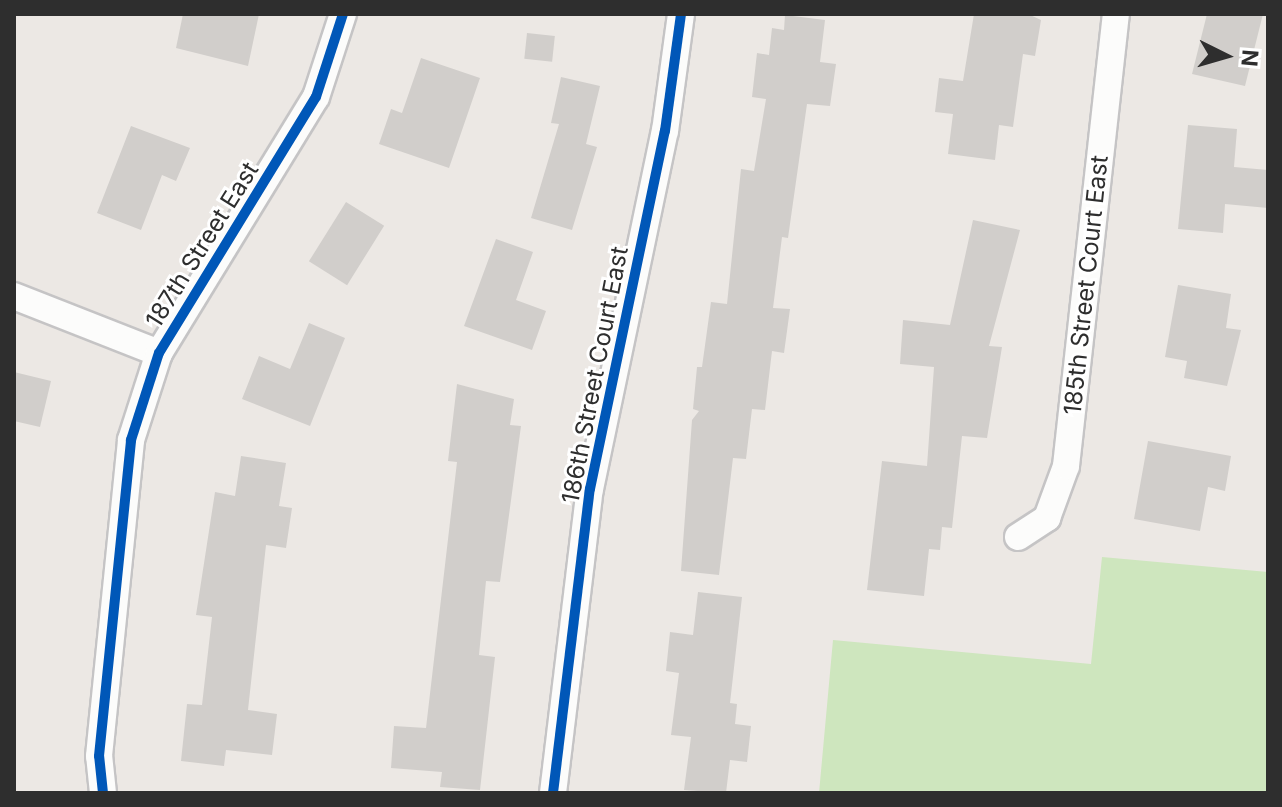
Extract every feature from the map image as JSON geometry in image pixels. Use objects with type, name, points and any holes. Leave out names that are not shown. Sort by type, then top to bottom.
[{"type":"street","name":"187th Street East","points":[[103,793],[99,756],[131,440],[159,353],[316,97],[343,14]]},
{"type":"street","name":"186th Street Court East","points":[[553,793],[590,489],[665,131],[681,14]]},
{"type":"street","name":"185th Street Court East","points":[[1018,537],[1047,518],[1066,466],[1116,14]]},
{"type":"street","points":[[14,296],[159,353]]},
{"type":"green space","points":[[1102,557],[1268,572],[1268,793],[819,793],[833,640],[1091,664]]},
{"type":"building","points":[[183,14],[259,14],[248,66],[176,48]]},
{"type":"building","points":[[974,14],[1028,14],[1041,20],[1035,56],[1023,54],[1013,127],[999,125],[995,160],[948,154],[953,114],[935,112],[939,78],[963,81]]},
{"type":"building","points":[[1207,14],[1263,14],[1245,86],[1192,74]]},
{"type":"building","points":[[785,15],[825,20],[820,62],[836,64],[830,106],[807,104],[788,238],[782,237],[773,308],[790,309],[784,353],[772,351],[765,410],[752,409],[746,459],[733,458],[719,575],[681,571],[692,420],[699,411],[693,409],[697,367],[702,367],[711,302],[727,304],[741,169],[754,171],[766,99],[752,97],[757,53],[769,55],[772,28],[784,30]]},
{"type":"building","points":[[527,33],[555,36],[552,62],[524,59]]},
{"type":"building","points":[[421,58],[480,78],[449,168],[379,144],[391,109],[402,113]]},
{"type":"building","points":[[561,77],[600,86],[586,144],[597,147],[572,230],[531,218],[559,124],[551,123]]},
{"type":"building","points":[[1188,125],[1237,129],[1234,167],[1268,170],[1268,208],[1225,204],[1223,233],[1178,229]]},
{"type":"building","points":[[131,126],[190,148],[176,181],[162,175],[141,230],[97,213]]},
{"type":"building","points":[[346,202],[384,226],[347,285],[309,261]]},
{"type":"building","points":[[973,220],[1020,230],[989,346],[1002,347],[987,438],[962,436],[952,528],[942,527],[940,550],[929,549],[924,596],[867,590],[882,461],[927,466],[934,367],[900,364],[903,320],[950,325]]},
{"type":"building","points":[[496,239],[533,252],[516,300],[546,311],[532,350],[464,326]]},
{"type":"building","points":[[1178,285],[1231,294],[1226,328],[1241,330],[1227,386],[1184,378],[1187,361],[1165,357]]},
{"type":"building","points":[[309,323],[345,338],[310,426],[242,399],[259,356],[290,369]]},
{"type":"building","points":[[14,372],[51,381],[40,427],[14,421]]},
{"type":"building","points":[[457,384],[514,399],[510,425],[521,426],[500,582],[486,581],[479,655],[495,657],[480,790],[440,787],[442,772],[391,768],[394,726],[426,728],[457,462],[448,461]]},
{"type":"building","points":[[1148,441],[1231,456],[1225,491],[1208,487],[1200,531],[1134,519]]},
{"type":"building","points":[[241,456],[286,463],[279,506],[292,508],[286,548],[266,545],[248,710],[277,714],[272,755],[226,750],[224,766],[181,761],[187,704],[202,705],[212,617],[196,615],[215,492],[235,496]]},
{"type":"building","points":[[698,592],[742,597],[730,703],[737,704],[735,724],[751,726],[747,762],[730,760],[726,793],[684,790],[691,737],[671,735],[679,673],[666,671],[670,632],[693,635]]},
{"type":"cycle path","points":[[103,793],[99,756],[131,440],[159,353],[316,97],[343,14]]},
{"type":"cycle path","points":[[553,793],[590,489],[665,131],[681,14]]}]
